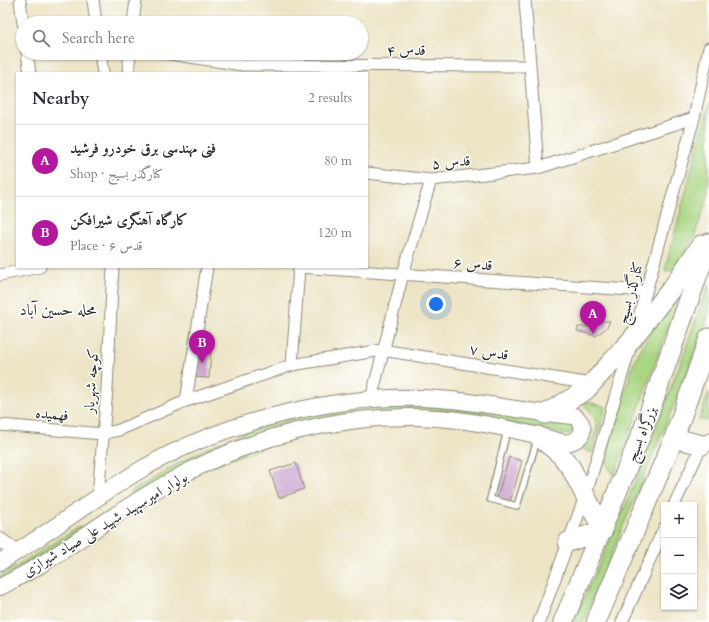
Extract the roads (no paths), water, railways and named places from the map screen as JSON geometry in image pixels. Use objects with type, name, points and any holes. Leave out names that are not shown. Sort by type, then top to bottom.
[{"type":"highway","points":[[545,414],[586,390],[634,338],[672,288],[709,233]]},
{"type":"highway","name":"بزرگراه بسیج","points":[[563,622],[603,530],[643,430],[709,243]]},
{"type":"highway","name":"بزرگراه بسیج","points":[[596,622],[674,438],[709,338]]},
{"type":"highway","points":[[538,436],[561,455],[571,468],[586,494],[603,530],[568,542]]},
{"type":"highway","points":[[674,438],[707,444]]},
{"type":"main road","name":"بولوار امیرسپهبد شهید علی صیاد شیرازی","points":[[0,562],[18,552],[98,496],[143,468],[189,445],[278,414],[371,399],[437,399],[545,414],[574,416],[581,422],[583,431],[577,439],[566,443],[507,428],[438,418],[380,417],[327,424],[283,434],[235,450],[164,484],[40,565],[0,587]]},
{"type":"main road","points":[[98,496],[110,519]]},
{"type":"street","points":[[20,0],[22,16]]},
{"type":"street","points":[[93,0],[95,16]]},
{"type":"street","points":[[135,16],[136,0]]},
{"type":"street","points":[[525,0],[538,168]]},
{"type":"street","name":"کنارگذر بسیج","points":[[539,622],[586,494],[634,338],[645,291],[694,118],[709,48]]},
{"type":"street","points":[[28,60],[30,72]]},
{"type":"street","points":[[101,60],[103,72]]},
{"type":"street","points":[[128,72],[129,60]]},
{"type":"street","name":"قدس ۴","points":[[210,60],[243,65],[530,66]]},
{"type":"street","name":"قدس ۵","points":[[368,173],[431,180],[538,168],[694,118]]},
{"type":"street","points":[[371,399],[382,350],[431,180]]},
{"type":"street","points":[[0,275],[35,268]]},
{"type":"street","name":"کوچه شهریار","points":[[98,496],[102,434],[107,389],[112,268]]},
{"type":"street","points":[[186,401],[207,268]]},
{"type":"street","name":"قدس ۶","points":[[292,365],[299,268]]},
{"type":"street","name":"قدس ۶","points":[[314,268],[645,291]]},
{"type":"street","name":"قدس ۷","points":[[292,365],[382,350],[591,384]]},
{"type":"street","name":"فهمیده","points":[[0,425],[102,434],[119,430],[186,401],[292,365]]},
{"type":"street","points":[[676,502],[707,444]]},
{"type":"street","points":[[622,622],[661,535]]},
{"type":"street","points":[[0,540],[18,552]]},
{"type":"lane","points":[[507,428],[490,499],[517,506],[538,436]]},
{"type":"place","name":"فنی مهندسی برق خودرو فرشید","points":[[593,334]]},
{"type":"place","name":"کارگاه آهنگری شیرافکن","points":[[202,363]]},
{"type":"district","name":"محله حسین آباد","points":[[58,309]]}]
